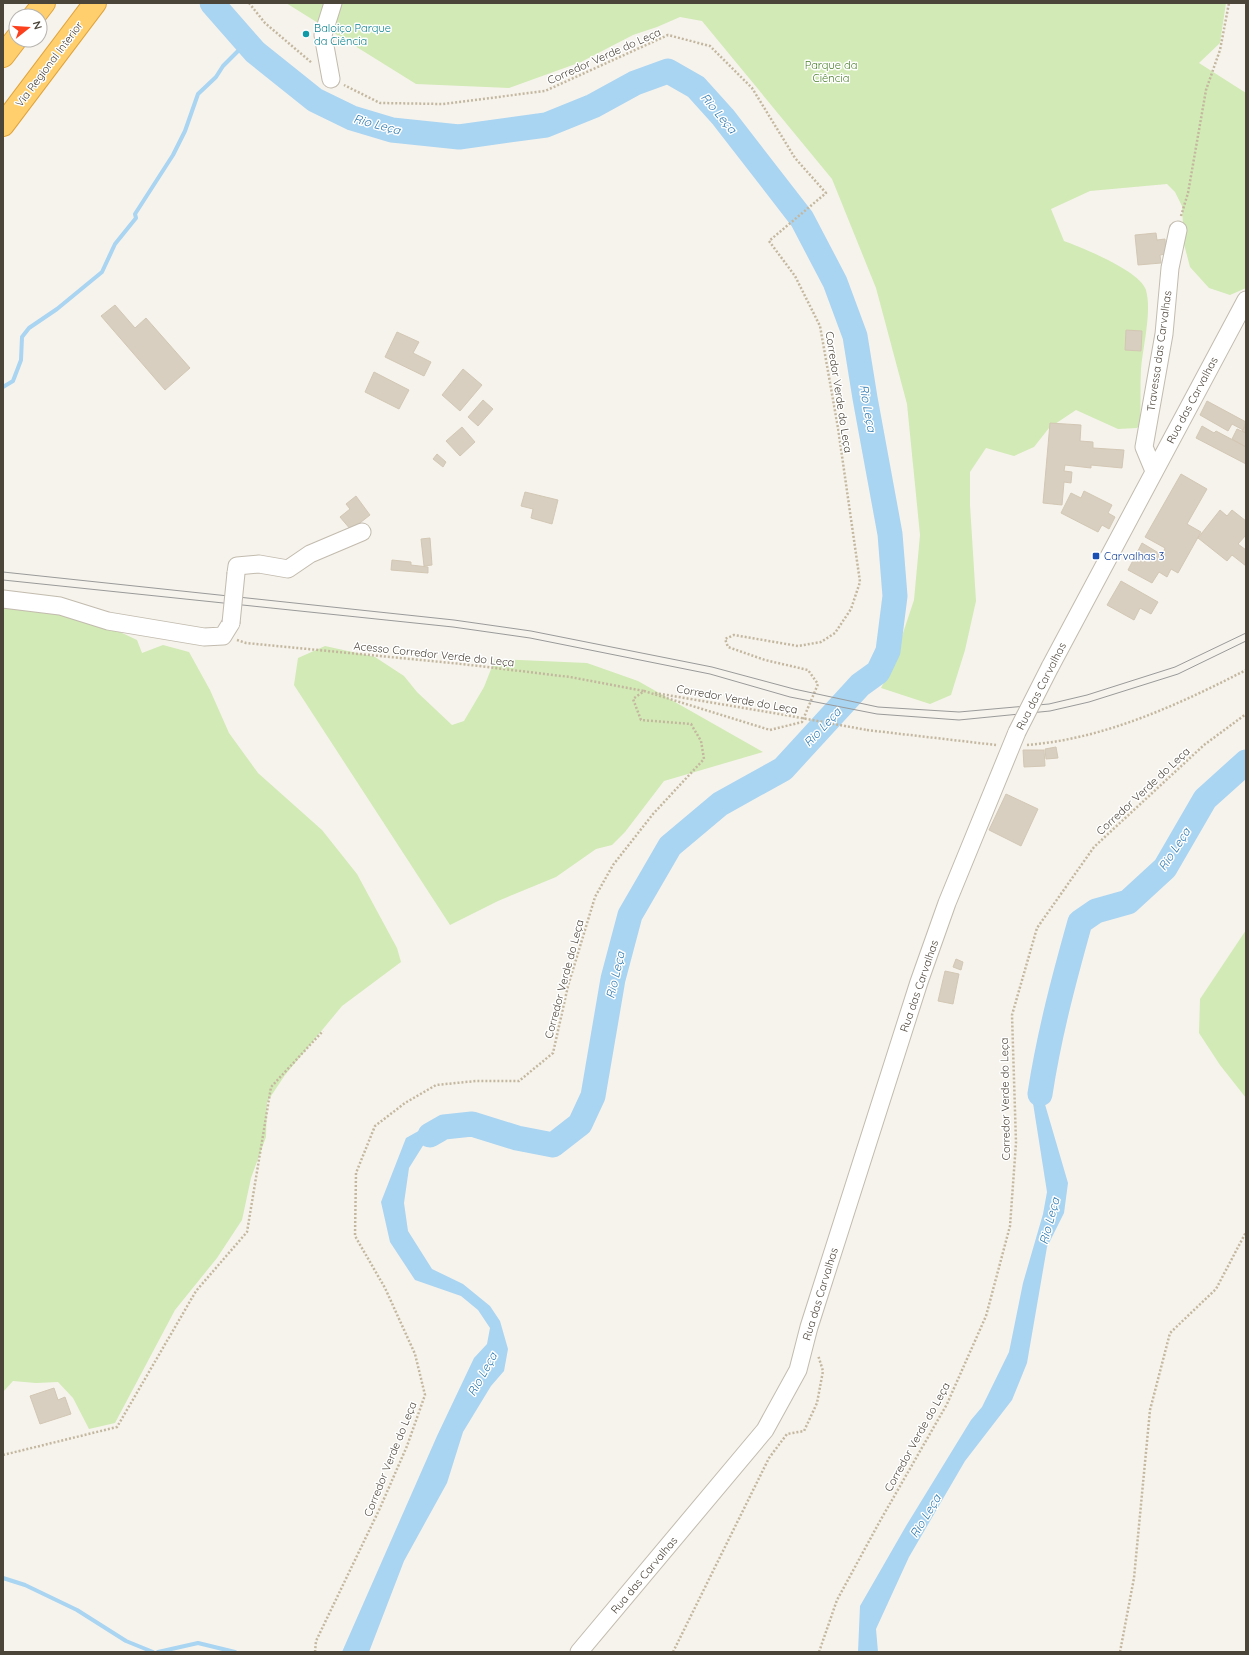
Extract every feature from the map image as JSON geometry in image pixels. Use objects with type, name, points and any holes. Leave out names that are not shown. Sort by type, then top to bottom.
[{"type":"highway","name":"Via Regional Interior","points":[[3,125],[95,3]]},
{"type":"highway","points":[[3,56],[9,48]]},
{"type":"street","points":[[331,78],[323,35],[332,3]]},
{"type":"street","name":"Travessa das Carvalhas","points":[[1154,471],[1144,447],[1164,334],[1170,268],[1178,230]]},
{"type":"street","name":"Rua das Carvalhas","points":[[579,1652],[765,1430],[798,1370],[809,1327],[919,982],[947,903],[1014,739],[1050,667],[1246,300]]},
{"type":"street","points":[[3,599],[60,606],[108,621],[204,637],[227,630],[237,566],[259,564],[288,568],[310,554],[362,532]]},
{"type":"path","name":"Corredor Verde do Leça","points":[[249,3],[265,22],[331,78],[380,103],[443,104],[545,91],[668,35],[710,46],[752,88],[794,158],[826,193],[769,241],[795,276],[820,326],[838,428],[860,582],[851,609],[835,633],[821,642],[798,646],[734,635],[725,639],[728,647],[766,660],[808,670],[818,684],[802,722],[770,730],[644,691]]},
{"type":"path","points":[[1178,230],[1188,192],[1206,90],[1220,50],[1229,3]]},
{"type":"path","name":"Acesso Corredor Verde do Leça","points":[[227,630],[246,643],[462,664],[570,678],[644,691]]},
{"type":"path","name":"Corredor Verde do Leça","points":[[644,691],[866,730],[1014,739],[1054,743],[1127,723],[1204,692],[1246,670]]},
{"type":"path","name":"Corredor Verde do Leça","points":[[315,1652],[316,1641],[380,1508],[407,1446],[425,1395],[415,1354],[385,1288],[354,1236],[356,1173],[376,1126],[405,1103],[436,1085],[519,1081],[553,1053],[568,986],[595,897],[613,866],[653,814],[704,759],[701,741],[691,724],[641,720],[634,700],[644,691]]},
{"type":"path","name":"Corredor Verde do Leça","points":[[819,1652],[837,1600],[880,1520],[947,1404],[986,1316],[1010,1226],[1016,1143],[1012,1015],[1038,928],[1094,847],[1204,745],[1246,714]]},
{"type":"path","points":[[3,1455],[117,1426],[196,1291],[247,1232],[271,1087],[323,1031]]},
{"type":"path","points":[[1120,1652],[1134,1578],[1150,1410],[1170,1333],[1216,1289],[1246,1232]]},
{"type":"path","points":[[672,1652],[769,1458],[787,1434],[804,1431],[816,1403],[823,1371],[809,1327]]},
{"type":"green space","name":"Parque da Ciência","points":[[286,3],[1226,3],[1220,43],[1199,63],[1246,93],[1246,288],[1230,295],[1209,288],[1190,267],[1184,244],[1182,206],[1175,192],[1167,184],[1090,191],[1051,209],[1064,241],[1110,261],[1122,268],[1142,283],[1146,290],[1148,299],[1148,319],[1141,369],[1140,424],[1137,428],[1118,429],[1076,410],[1049,428],[1034,447],[1014,456],[986,448],[970,472],[970,505],[976,601],[965,650],[951,695],[930,704],[881,688],[892,666],[914,600],[920,535],[907,404],[876,288],[832,179],[702,21],[680,17],[633,35],[581,62],[509,88],[416,84]]},
{"type":"green space","points":[[3,598],[86,616],[137,640],[142,653],[163,645],[189,652],[210,690],[229,733],[258,773],[322,830],[357,874],[397,948],[401,962],[342,1006],[285,1075],[267,1102],[266,1137],[251,1178],[242,1220],[217,1258],[175,1310],[115,1423],[89,1429],[73,1398],[58,1382],[36,1383],[13,1381],[3,1392]]},
{"type":"green space","points":[[325,646],[375,657],[404,676],[417,692],[452,725],[464,721],[484,687],[495,659],[587,663],[638,681],[763,752],[664,781],[625,832],[612,845],[596,849],[556,877],[498,901],[450,925],[294,685],[298,658]]},
{"type":"green space","points":[[1246,930],[1246,1098],[1220,1065],[1199,1033],[1200,999]]},
{"type":"water","points":[[1038,1054],[1051,1064],[1044,1101],[1068,1183],[1064,1213],[1047,1247],[1027,1363],[1012,1400],[965,1461],[909,1557],[876,1629],[878,1652],[858,1652],[860,1606],[906,1526],[971,1420],[982,1407],[1009,1352],[1023,1283],[1043,1214],[1047,1192],[1030,1084]]},
{"type":"water","points":[[462,1121],[461,1128],[424,1144],[409,1168],[404,1203],[408,1231],[432,1269],[463,1284],[490,1306],[500,1321],[508,1349],[504,1371],[491,1386],[463,1432],[447,1483],[404,1561],[369,1652],[342,1652],[437,1436],[474,1358],[487,1344],[490,1328],[478,1310],[461,1296],[415,1280],[390,1242],[381,1202],[406,1138],[431,1124]]},
{"type":"building","points":[[1156,233],[1157,240],[1165,239],[1166,254],[1160,255],[1161,263],[1138,265],[1135,235]]},
{"type":"building","points":[[115,305],[135,328],[146,318],[190,368],[165,390],[101,316]]},
{"type":"building","points":[[1126,330],[1142,331],[1141,351],[1125,350]]},
{"type":"building","points":[[397,332],[419,342],[413,353],[431,362],[424,376],[385,357]]},
{"type":"building","points":[[463,369],[482,385],[460,411],[442,395]]},
{"type":"building","points":[[374,372],[409,390],[399,409],[365,392]]},
{"type":"building","points":[[483,400],[493,409],[478,426],[468,417]]},
{"type":"building","points":[[1207,401],[1246,422],[1243,430],[1232,424],[1228,431],[1200,415]]},
{"type":"building","points":[[1050,423],[1081,425],[1080,441],[1093,442],[1093,448],[1124,450],[1122,468],[1091,465],[1091,468],[1065,465],[1064,471],[1072,472],[1071,483],[1064,482],[1062,505],[1043,503]]},
{"type":"building","points":[[1246,425],[1246,433],[1242,431]]},
{"type":"building","points":[[1202,426],[1214,433],[1216,431],[1246,447],[1246,464],[1196,438]]},
{"type":"building","points":[[462,427],[475,442],[460,456],[446,441]]},
{"type":"building","points":[[1237,429],[1246,433],[1246,447],[1232,439]]},
{"type":"building","points":[[437,454],[446,462],[443,467],[433,459]]},
{"type":"building","points":[[1181,474],[1207,489],[1187,524],[1201,532],[1178,573],[1171,569],[1167,577],[1159,572],[1152,583],[1128,570],[1142,543],[1162,555],[1165,548],[1145,537]]},
{"type":"building","points":[[1084,491],[1112,505],[1108,513],[1115,517],[1109,529],[1102,525],[1098,532],[1061,513],[1071,493],[1081,498]]},
{"type":"building","points":[[525,492],[558,500],[552,524],[531,518],[533,509],[521,506]]},
{"type":"building","points":[[356,496],[370,515],[351,530],[340,517],[350,509],[346,504]]},
{"type":"building","points":[[1220,510],[1227,516],[1232,510],[1246,521],[1246,535],[1238,544],[1246,550],[1246,566],[1232,555],[1227,561],[1198,538]]},
{"type":"building","points":[[430,538],[432,565],[424,566],[421,539]]},
{"type":"building","points":[[392,560],[411,562],[411,565],[428,567],[428,573],[391,570]]},
{"type":"building","points":[[1121,581],[1158,602],[1151,614],[1140,608],[1134,620],[1107,605]]},
{"type":"building","points":[[1056,747],[1058,758],[1046,759],[1045,749]]},
{"type":"building","points":[[1023,750],[1044,750],[1045,766],[1024,767]]},
{"type":"building","points":[[1006,794],[1038,809],[1021,846],[989,830]]},
{"type":"building","points":[[956,959],[963,962],[961,970],[953,967]]},
{"type":"building","points":[[945,971],[959,974],[953,1004],[938,1001]]},
{"type":"building","points":[[54,1388],[58,1400],[65,1397],[71,1414],[40,1424],[30,1396]]},
{"type":"waterway","name":"Rio Leça","points":[[212,3],[255,52],[315,100],[352,118],[392,130],[459,137],[546,125],[593,106],[635,83],[668,71],[696,87],[723,117],[802,219],[835,282],[855,336],[890,534],[895,596],[888,651],[878,672],[860,685],[783,769],[720,804],[670,846],[630,915],[613,979],[593,1096],[580,1124],[553,1145],[517,1138],[472,1124],[444,1127],[430,1135]]},
{"type":"waterway","points":[[3,387],[13,381],[21,360],[22,337],[29,328],[57,309],[102,272],[115,244],[136,218],[135,214],[173,155],[185,131],[198,94],[216,77],[223,66],[247,42]]},
{"type":"waterway","name":"Rio Leça","points":[[1040,1094],[1057,1007],[1080,922],[1096,911],[1128,902],[1165,868],[1205,799],[1246,762]]},
{"type":"waterway","points":[[3,1578],[25,1585],[77,1610],[126,1641],[153,1652]]},
{"type":"waterway","points":[[158,1652],[198,1643],[235,1652]]},
{"type":"tram line","points":[[3,572],[454,620],[531,631],[712,667],[794,689],[878,707],[959,712],[1049,704],[1087,695],[1175,667],[1246,633]]},
{"type":"tram line","points":[[3,580],[453,627],[530,638],[710,674],[790,697],[877,714],[959,720],[1050,711],[1089,702],[1178,674],[1246,641]]},
{"type":"place","name":"Baloiço Parque da Ciência","points":[[306,34]]},
{"type":"place","name":"Carvalhas 3","points":[[1096,556]]}]
